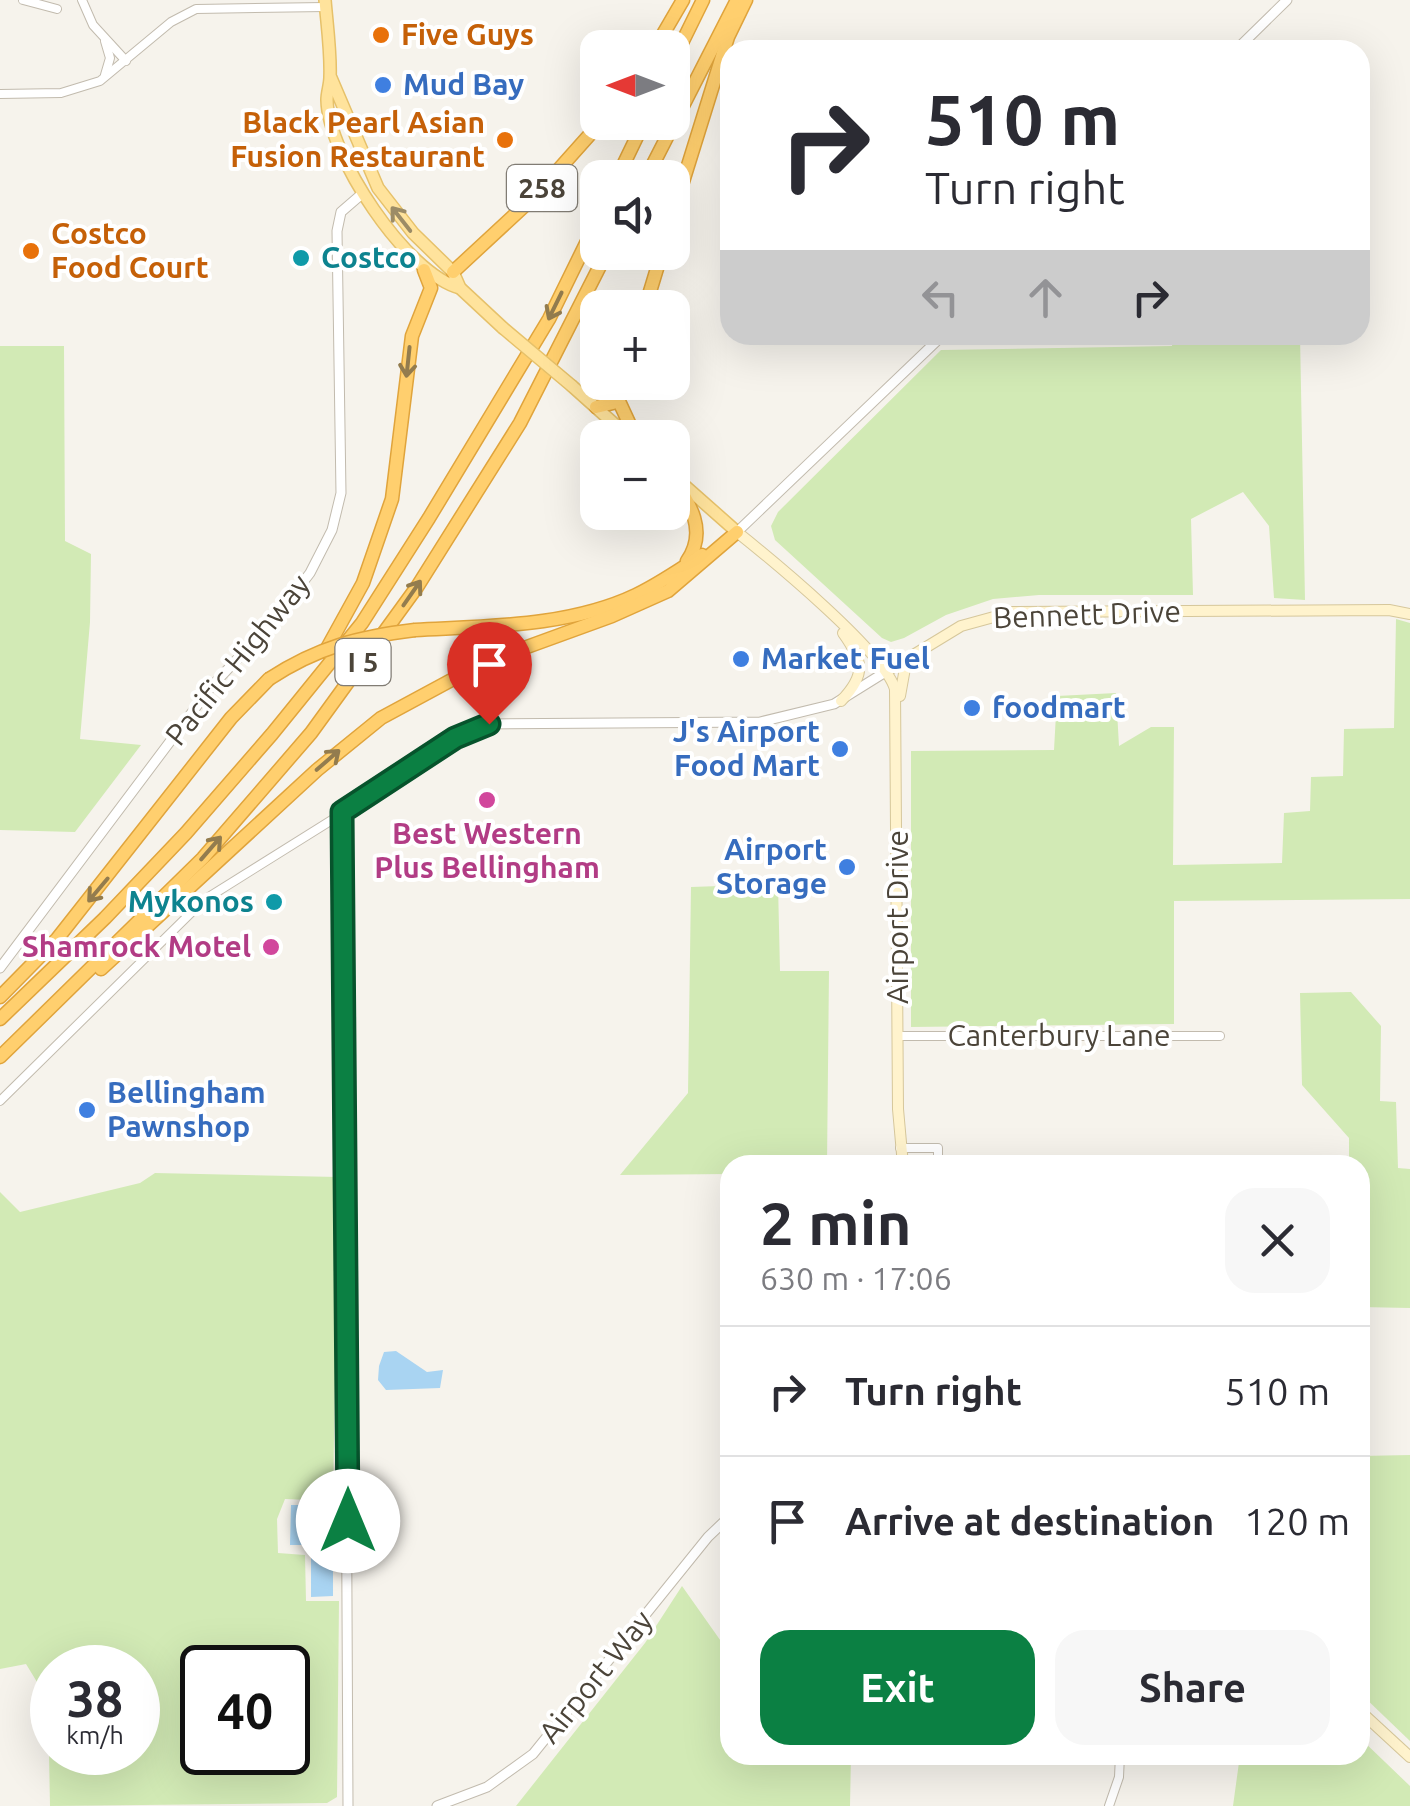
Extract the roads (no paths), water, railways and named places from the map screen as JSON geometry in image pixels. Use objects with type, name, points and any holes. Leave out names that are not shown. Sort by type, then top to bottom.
[{"type":"highway","points":[[666,30],[683,0]]},
{"type":"highway","points":[[688,30],[703,0]]},
{"type":"highway","points":[[655,160],[737,0]]},
{"type":"highway","points":[[727,40],[746,0]]},
{"type":"highway","points":[[690,160],[720,63]]},
{"type":"highway","name":"258","points":[[454,272],[535,196],[584,140]]},
{"type":"highway","name":"I 5","points":[[0,1019],[186,833],[362,623],[548,320],[580,255]]},
{"type":"highway","points":[[272,734],[349,613],[381,536],[392,500],[412,336],[431,288],[424,270]]},
{"type":"highway","name":"I 5","points":[[0,1057],[203,858],[311,733],[417,587],[520,423],[598,270]]},
{"type":"highway","points":[[596,407],[607,406],[614,400]]},
{"type":"highway","points":[[670,575],[696,548],[696,519],[690,508]]},
{"type":"highway","points":[[43,1016],[161,916],[317,770],[381,718],[483,663],[612,616],[668,590],[737,532]]},
{"type":"highway","points":[[0,997],[58,939],[232,718],[269,679],[322,649],[365,636],[510,624],[569,615],[635,596],[737,532]]},
{"type":"main road","points":[[326,2],[330,78],[327,102],[340,146],[362,193],[424,270],[443,283],[460,288]]},
{"type":"main road","points":[[330,78],[378,188],[412,233],[454,272],[460,288],[612,420]]},
{"type":"main road","points":[[690,492],[825,608],[887,671]]},
{"type":"main road","points":[[825,608],[860,659],[858,678],[841,700]]},
{"type":"main road","name":"Bennett Drive","points":[[887,671],[961,626],[1012,612],[1390,610],[1410,614]]},
{"type":"main road","points":[[897,714],[905,668],[916,651]]},
{"type":"main road","name":"Airport Drive","points":[[887,671],[895,689],[897,714],[901,1155]]},
{"type":"main road","points":[[1370,1720],[1410,1758]]},
{"type":"street","points":[[23,0],[58,9]]},
{"type":"street","points":[[82,0],[87,17],[126,61]]},
{"type":"street","points":[[1246,40],[1287,0]]},
{"type":"street","points":[[0,94],[61,92],[100,81],[171,22],[196,9],[326,2]]},
{"type":"street","points":[[100,81],[109,69],[110,58],[103,37]]},
{"type":"street","name":"Pacific Highway","points":[[0,968],[211,687],[303,583],[332,530],[342,494],[337,231],[341,212],[362,193]]},
{"type":"street","points":[[737,532],[933,345]]},
{"type":"street","name":"Bennett Drive","points":[[342,812],[455,738],[489,724],[760,722],[818,710],[887,671]]},
{"type":"street","points":[[0,1102],[204,900],[342,812]]},
{"type":"street","points":[[342,812],[348,1806]]},
{"type":"street","name":"Canterbury Lane","points":[[898,1036],[1220,1036]]},
{"type":"street","points":[[900,1148],[938,1148],[938,1155]]},
{"type":"street","name":"Airport Way","points":[[437,1806],[487,1787],[532,1754],[720,1525]]},
{"type":"street","points":[[1109,1806],[1119,1765]]},
{"type":"water","points":[[396,1351],[427,1372],[443,1370],[440,1388],[386,1390],[378,1380],[379,1366],[384,1352]]},
{"type":"water","points":[[291,1505],[333,1505],[333,1596],[311,1597],[311,1545],[290,1545]]},
{"type":"place","name":"Five Guys","points":[[381,35]]},
{"type":"place","name":"Mud Bay","points":[[383,85]]},
{"type":"place","name":"Black Pearl Asian Fusion Restaurant","points":[[505,140]]},
{"type":"place","name":"Costco Food Court","points":[[31,251]]},
{"type":"place","name":"Costco","points":[[301,258]]},
{"type":"place","name":"Market Fuel","points":[[741,659]]},
{"type":"place","name":"foodmart","points":[[972,708]]},
{"type":"place","name":"J's Airport Food Mart","points":[[840,749]]},
{"type":"place","name":"Best Western Plus Bellingham","points":[[487,800]]},
{"type":"place","name":"Airport Storage","points":[[847,867]]},
{"type":"place","name":"Mykonos","points":[[274,902]]},
{"type":"place","name":"Shamrock Motel","points":[[271,947]]},
{"type":"place","name":"Bellingham Pawnshop","points":[[87,1110]]}]
